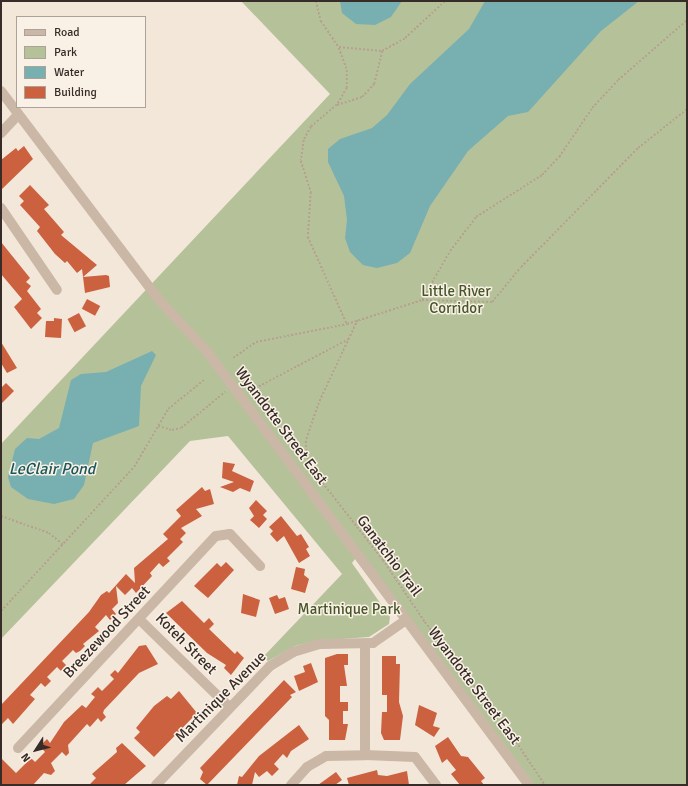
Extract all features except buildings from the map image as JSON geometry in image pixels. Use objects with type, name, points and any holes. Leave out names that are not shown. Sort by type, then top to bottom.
[{"type":"street","name":"Wyandotte Street East","points":[[1,91],[160,301],[208,352],[529,785]]},
{"type":"street","points":[[1,133],[18,115]]},
{"type":"street","points":[[1,208],[57,290]]},
{"type":"street","name":"Breezewood Street","points":[[18,748],[140,620],[216,536],[230,534],[260,566]]},
{"type":"street","name":"Koteh Street","points":[[140,620],[228,707]]},
{"type":"street","name":"Martinique Avenue","points":[[156,785],[228,707],[270,666],[293,652],[319,644],[373,643],[406,620]]},
{"type":"street","points":[[364,755],[365,644]]},
{"type":"street","points":[[291,785],[307,767],[326,756],[364,755],[415,757],[436,785]]},
{"type":"path","points":[[316,1],[321,21],[338,47],[347,70],[347,88],[337,105],[311,127],[304,140],[301,161],[311,192],[308,237],[347,324]]},
{"type":"path","points":[[338,47],[382,51],[406,38],[446,1]]},
{"type":"path","points":[[422,300],[450,251],[476,218],[542,175],[559,157],[592,108],[618,80],[687,20]]},
{"type":"path","points":[[337,105],[362,97],[374,84],[382,51]]},
{"type":"path","points":[[233,358],[256,342],[347,324],[422,300],[492,302],[521,267],[638,148],[687,109]]},
{"type":"path","name":"Ganatchio Trail","points":[[358,320],[319,404],[306,441],[308,464],[384,560],[545,785]]},
{"type":"path","points":[[247,393],[349,339]]},
{"type":"path","points":[[1,611],[64,545],[134,467],[168,409],[204,380]]},
{"type":"path","points":[[158,426],[172,430],[181,428],[225,392]]},
{"type":"path","points":[[1,516],[49,533],[64,545]]},
{"type":"green space","name":"Little River Corridor","points":[[241,1],[687,1],[687,785],[529,785],[358,555],[352,563],[390,617],[389,624],[369,637],[314,641],[295,646],[268,661],[263,657],[342,574],[228,436],[190,441],[1,639],[1,444],[330,94]]},
{"type":"water","points":[[340,1],[402,1],[391,17],[375,25],[356,24],[342,13]]},
{"type":"water","points":[[485,1],[639,1],[601,31],[528,112],[508,116],[468,151],[430,206],[410,253],[397,263],[377,268],[363,265],[350,252],[345,238],[347,220],[344,196],[328,162],[328,149],[340,139],[372,128],[387,115],[410,84],[469,29]]},
{"type":"water","name":"LeClair Pond","points":[[152,351],[156,355],[141,386],[139,426],[93,443],[84,485],[74,499],[54,504],[28,499],[11,487],[8,477],[15,449],[27,438],[39,439],[59,428],[71,380],[81,374],[106,372]]},
{"type":"park label","name":"Martinique Park","points":[[349,610]]}]
